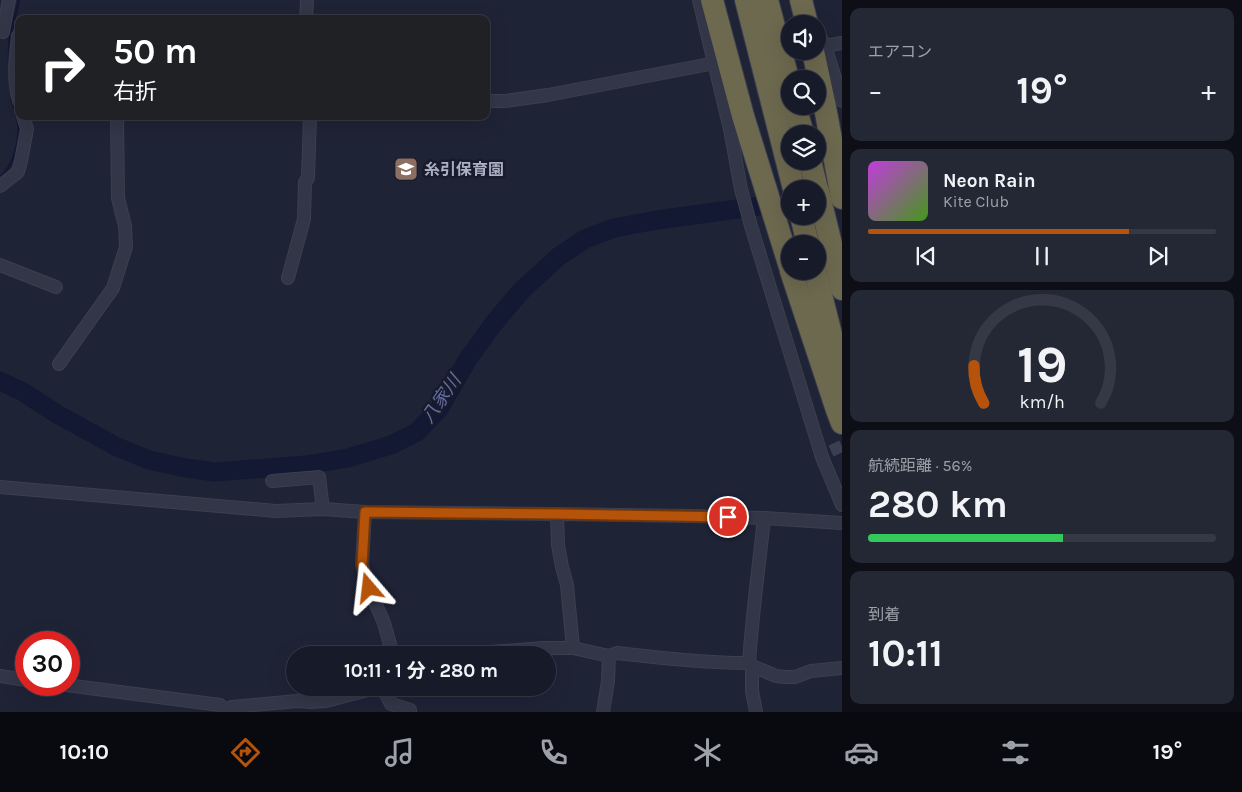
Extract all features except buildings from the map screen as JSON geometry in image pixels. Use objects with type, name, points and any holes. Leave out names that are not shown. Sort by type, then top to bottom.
[{"type":"highway","points":[[712,0],[743,116],[781,238]]},
{"type":"highway","points":[[746,0],[791,180]]},
{"type":"highway","points":[[767,0],[786,70]]},
{"type":"highway","points":[[801,0],[805,15]]},
{"type":"highway","points":[[820,60],[824,102],[840,188]]},
{"type":"highway","points":[[826,225],[842,289]]},
{"type":"highway","points":[[794,280],[836,410],[842,423]]},
{"type":"highway","points":[[817,280],[842,378]]},
{"type":"street","points":[[9,0],[1,32],[15,35]]},
{"type":"street","points":[[306,15],[307,0]]},
{"type":"street","points":[[699,0],[751,226],[842,505]]},
{"type":"street","points":[[826,47],[842,43]]},
{"type":"street","points":[[824,60],[842,101]]},
{"type":"street","points":[[490,101],[505,101],[548,95],[715,63]]},
{"type":"street","points":[[0,186],[18,172],[27,129],[24,120]]},
{"type":"street","points":[[59,364],[113,288],[126,247],[125,226],[118,198],[117,120]]},
{"type":"street","points":[[288,278],[304,219],[305,182],[308,178],[310,120]]},
{"type":"street","points":[[0,265],[56,287]]},
{"type":"street","points":[[272,481],[319,477],[323,509]]},
{"type":"street","points":[[0,487],[276,511],[323,509],[365,512],[764,518],[842,523]]},
{"type":"street","points":[[365,512],[362,565],[369,588],[384,623],[390,646]]},
{"type":"street","points":[[557,514],[558,545],[567,584],[572,648]]},
{"type":"street","points":[[756,712],[752,691],[751,665],[755,592],[764,518]]},
{"type":"street","points":[[556,648],[572,648],[609,656],[617,653],[751,665],[776,676],[785,677],[795,677],[811,671],[842,668]]},
{"type":"street","points":[[602,712],[608,681],[609,656]]},
{"type":"street","points":[[0,676],[15,678]]},
{"type":"street","points":[[80,687],[220,705],[225,711],[232,707],[326,701],[345,696]]},
{"type":"street","points":[[387,696],[391,704],[410,710],[410,712]]},
{"type":"waterway","points":[[15,15],[19,0]]},
{"type":"waterway","points":[[9,61],[10,35],[15,16]]},
{"type":"waterway","points":[[12,99],[15,109]]},
{"type":"waterway","points":[[0,177],[8,168],[14,156],[18,142],[18,120]]},
{"type":"waterway","name":"八家川","points":[[0,381],[23,392],[57,414],[115,446],[149,460],[215,472],[306,465],[348,458],[391,445],[417,432],[439,409],[468,359],[494,323],[521,291],[558,257],[585,239],[614,228],[657,220],[781,204]]},
{"type":"tunnel","points":[[831,451],[842,446]]},
{"type":"place","name":"糸引保育園","points":[[406,169]]},
{"type":"route","points":[[369,588],[362,565],[365,512],[728,517]]}]
